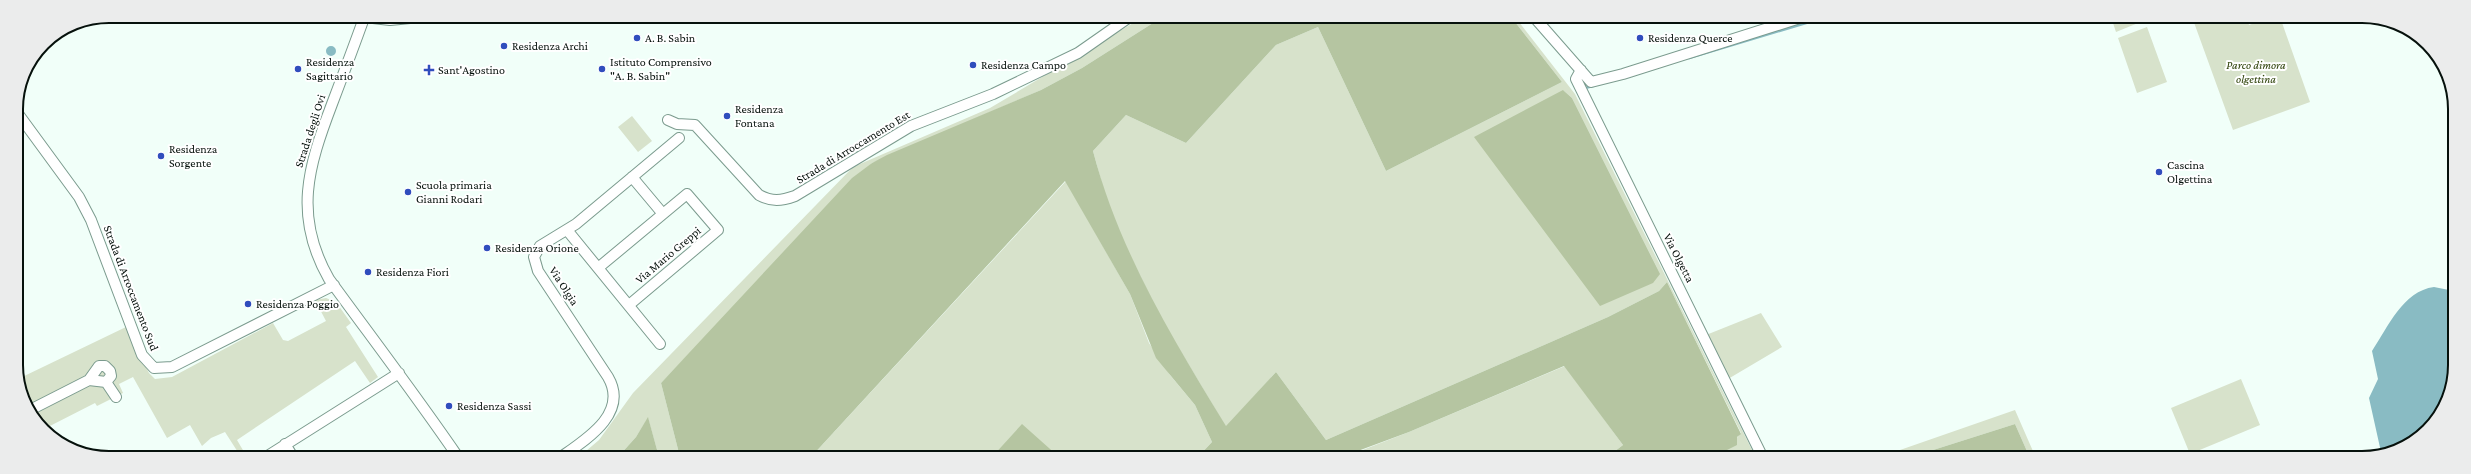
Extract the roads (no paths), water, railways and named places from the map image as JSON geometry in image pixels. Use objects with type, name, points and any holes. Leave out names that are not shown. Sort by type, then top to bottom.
[{"type":"street","name":"Strada degli Ovi","points":[[358,23],[318,141],[309,177],[306,209],[310,237],[321,264],[334,285],[399,373]]},
{"type":"street","name":"Strada di Arroccamento Est","points":[[668,120],[677,124],[692,124],[698,127],[759,195],[770,200],[782,201],[795,196],[910,126],[993,94],[1078,52],[1121,23]]},
{"type":"street","points":[[1540,23],[1591,82],[1616,76],[1784,23]]},
{"type":"street","name":"Via Olgetta","points":[[1581,70],[1576,79],[1760,451]]},
{"type":"street","name":"Strada di Arroccamento Sud","points":[[23,121],[79,197],[91,220],[142,354],[154,368],[172,367],[334,285]]},
{"type":"street","name":"Via Olgia","points":[[569,451],[593,434],[610,412],[615,396],[608,377],[535,265],[534,257],[540,246],[550,238],[567,230],[678,138]]},
{"type":"street","points":[[632,177],[663,214]]},
{"type":"street","name":"Via Mario Greppi","points":[[598,268],[687,194],[718,230],[629,305]]},
{"type":"street","points":[[567,230],[660,344]]},
{"type":"street","points":[[34,408],[89,380],[96,368],[102,366],[108,368],[111,373],[106,382]]},
{"type":"street","points":[[275,451],[399,373],[454,451]]},
{"type":"street","points":[[89,380],[106,382],[116,397]]},
{"type":"street","points":[[286,444],[290,451]]},
{"type":"water","points":[[331,46],[336,51],[331,56],[326,51]]},
{"type":"water","points":[[2434,287],[2448,290],[2448,365],[2445,388],[2434,413],[2419,430],[2405,440],[2380,449],[2369,398],[2378,379],[2372,351],[2397,312],[2413,295]]},
{"type":"waterway","points":[[1689,58],[1806,23]]},
{"type":"waterway","points":[[1585,88],[1593,86]]},
{"type":"place","name":"A. B. Sabin","points":[[637,38]]},
{"type":"place","name":"Residenza Querce","points":[[1640,38]]},
{"type":"place","name":"Residenza Archi","points":[[504,46]]},
{"type":"place","name":"Residenza Campo","points":[[973,65]]},
{"type":"place","name":"Residenza Sagittario","points":[[298,69]]},
{"type":"place","name":"Istituto Comprensivo \"A. B. Sabin\"","points":[[602,69]]},
{"type":"place","name":"Sant'Agostino","points":[[429,70]]},
{"type":"place","name":"Residenza Fontana","points":[[727,116]]},
{"type":"place","name":"Residenza Sorgente","points":[[161,156]]},
{"type":"place","name":"Cascina Olgettina","points":[[2159,172]]},
{"type":"place","name":"Scuola primaria Gianni Rodari","points":[[408,192]]},
{"type":"place","name":"Residenza Orione","points":[[487,248]]},
{"type":"place","name":"Residenza Fiori","points":[[368,272]]},
{"type":"place","name":"Residenza Poggio","points":[[248,304]]},
{"type":"place","name":"Residenza Sassi","points":[[449,406]]},
{"type":"park label","name":"Parco dimora olgettina","points":[[2256,72]]}]
